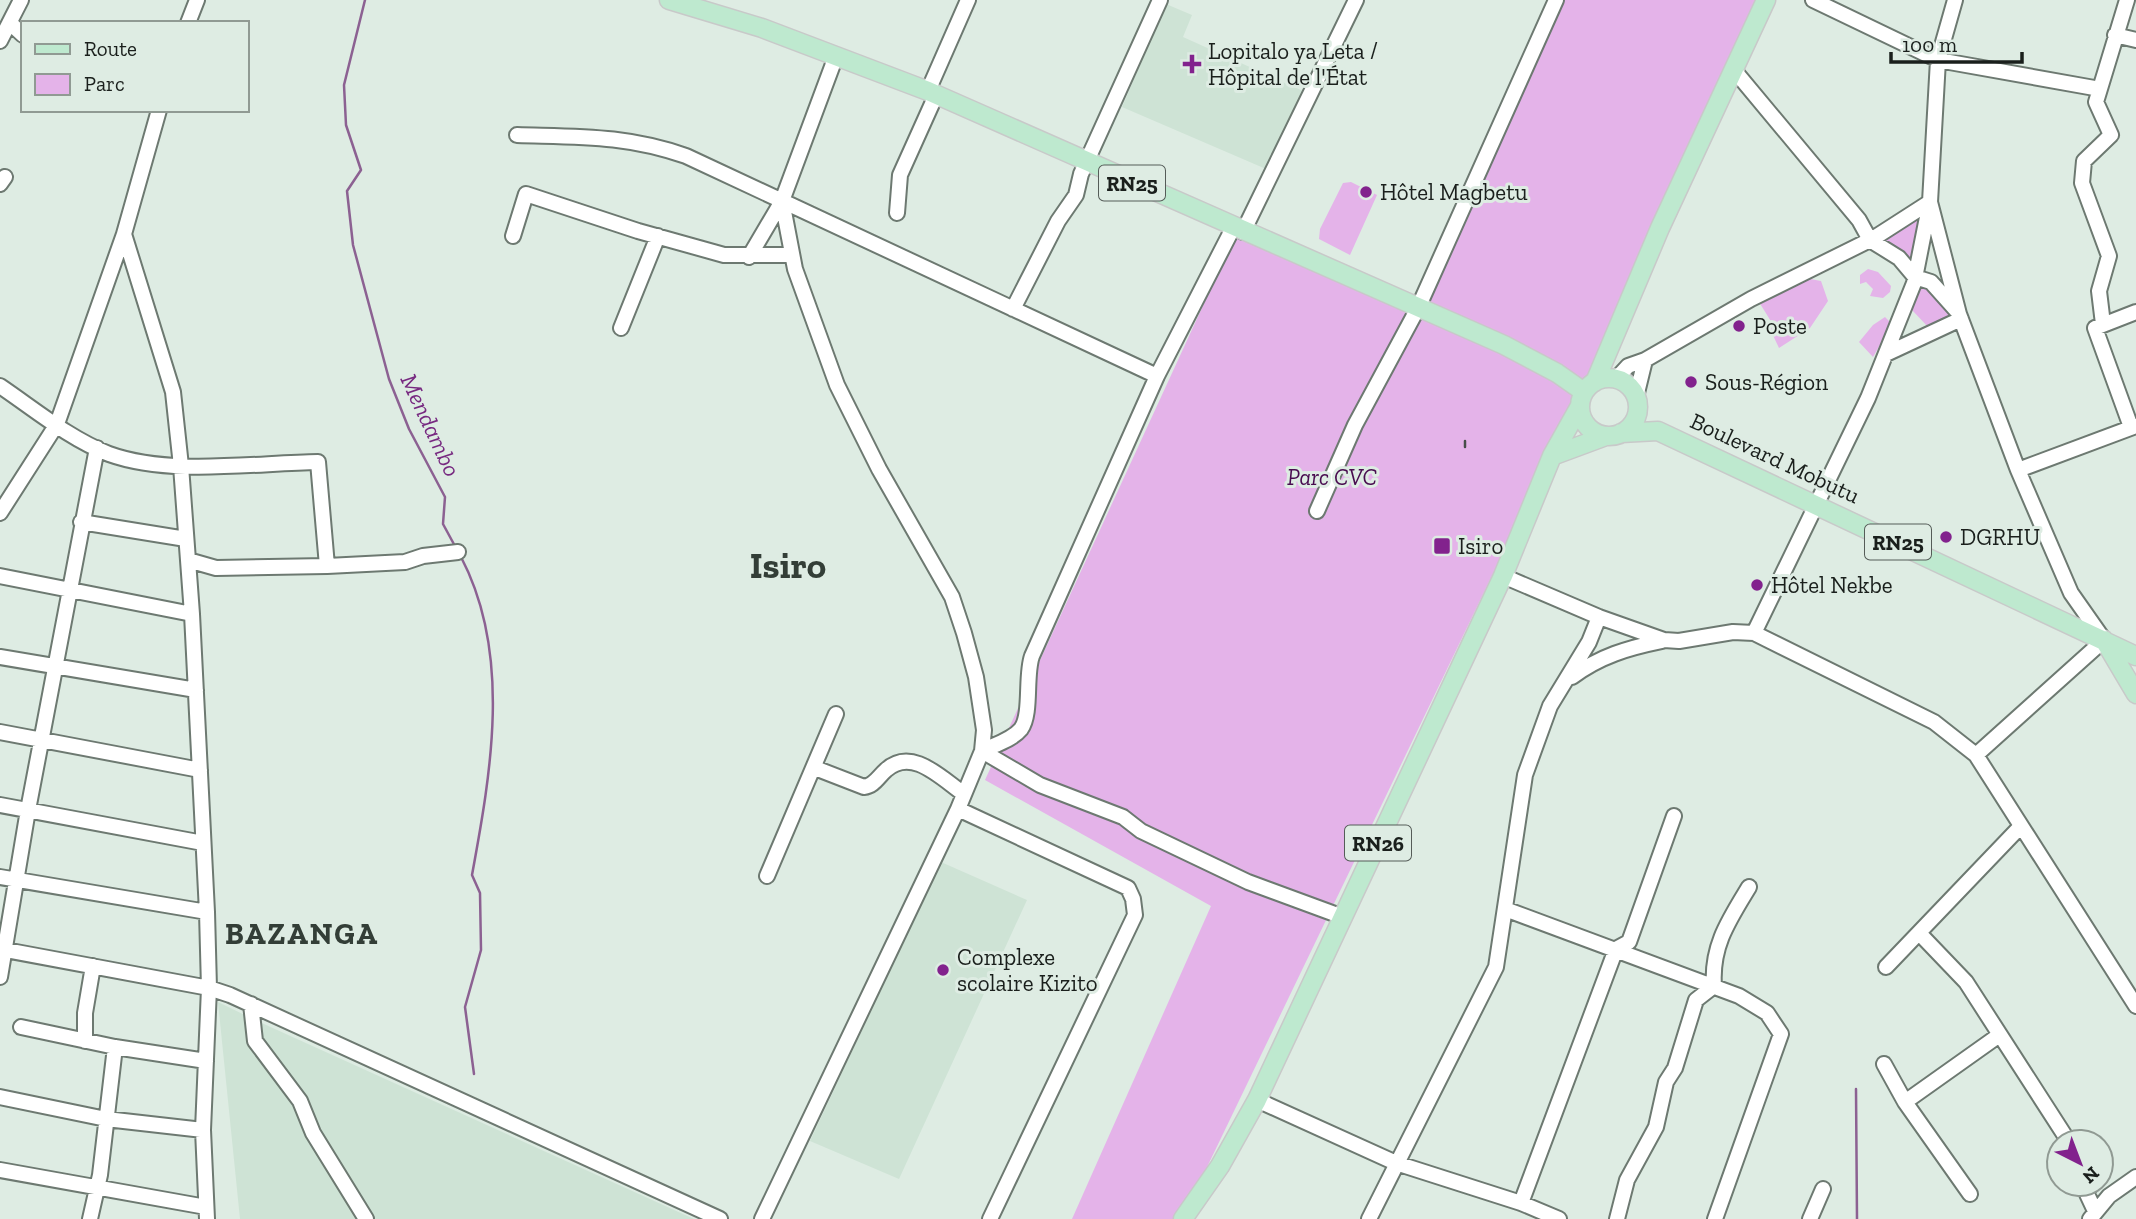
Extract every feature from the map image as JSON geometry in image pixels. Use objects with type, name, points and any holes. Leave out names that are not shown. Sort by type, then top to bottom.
[{"type":"main road","name":"RN25","points":[[669,0],[762,28],[932,93],[1504,345],[1557,373],[1587,393],[1587,426],[1613,434],[1658,431]]},
{"type":"main road","points":[[1587,393],[1766,0]]},
{"type":"main road","points":[[1587,393],[1615,379],[1609,349]]},
{"type":"main road","name":"RN25","points":[[1615,379],[1627,385],[1658,431]]},
{"type":"main road","name":"RN26","points":[[1183,1219],[1220,1166],[1257,1100],[1503,576],[1552,456],[1587,393]]},
{"type":"main road","points":[[1552,456],[1613,434],[1636,418],[1637,400]]},
{"type":"main road","name":"Boulevard Mobutu","points":[[1658,431],[2136,656]]},
{"type":"main road","points":[[2104,640],[2136,694]]},
{"type":"street","points":[[0,41],[21,0]]},
{"type":"street","points":[[189,21],[197,0]]},
{"type":"street","points":[[897,213],[900,176],[968,0]]},
{"type":"street","points":[[1013,309],[1058,221],[1076,195],[1087,163],[1160,0]]},
{"type":"street","points":[[982,751],[1011,738],[1024,722],[1028,667],[1032,656],[1157,376],[1238,230],[1356,0]]},
{"type":"street","points":[[1317,511],[1355,425],[1418,308],[1556,0]]},
{"type":"street","points":[[1813,0],[1938,60],[2100,89]]},
{"type":"street","points":[[1754,634],[1818,505],[1886,354],[1915,278],[1930,202],[1938,60],[1955,0]]},
{"type":"street","points":[[2103,324],[2099,291],[2109,256],[2082,183],[2084,162],[2111,135],[2096,102],[2127,0]]},
{"type":"street","points":[[10,23],[21,33]]},
{"type":"street","points":[[2115,35],[2136,40]]},
{"type":"street","points":[[749,257],[782,201],[836,57]]},
{"type":"street","points":[[1734,70],[1859,220],[1870,240],[1899,258],[1915,278],[1931,282],[1960,316]]},
{"type":"street","points":[[0,513],[6,487],[57,424],[124,234],[158,112]]},
{"type":"street","points":[[517,135],[616,138],[648,143],[686,156],[1157,376]]},
{"type":"street","points":[[513,236],[526,194],[723,255],[792,255]]},
{"type":"street","points":[[762,1219],[958,809],[982,751],[984,730],[981,699],[956,608],[837,385],[792,255],[782,201]]},
{"type":"street","points":[[1615,379],[1628,366],[1645,360],[1751,299],[1870,240],[1930,202]]},
{"type":"street","points":[[1930,202],[1960,316],[2018,470],[2071,593],[2104,640],[1976,755]]},
{"type":"street","points":[[0,1170],[206,1213],[203,1130],[209,988],[207,912],[192,614],[181,466],[173,392],[124,234]]},
{"type":"street","points":[[621,328],[659,236]]},
{"type":"street","points":[[2018,470],[2134,427],[2095,328],[2136,312]]},
{"type":"street","points":[[1886,354],[1960,316]]},
{"type":"street","points":[[1637,400],[1645,360]]},
{"type":"street","points":[[0,386],[97,449],[128,460],[181,466],[318,462],[327,566]]},
{"type":"street","points":[[0,977],[2,950],[71,592],[81,522],[97,449]]},
{"type":"street","points":[[81,522],[186,539]]},
{"type":"street","points":[[188,560],[216,568],[327,566],[405,562],[423,556],[458,552]]},
{"type":"street","points":[[0,576],[192,614]]},
{"type":"street","points":[[1503,576],[1599,617],[1664,640],[1679,641],[1733,632],[1754,634],[1934,722],[1976,755],[2020,827],[2062,885],[2114,975],[2136,1006]]},
{"type":"street","points":[[1369,1219],[1496,967],[1525,775],[1550,706],[1599,617]]},
{"type":"street","points":[[1566,681],[1595,660],[1627,648],[1664,640]]},
{"type":"street","points":[[0,657],[196,690]]},
{"type":"street","points":[[767,876],[836,714]]},
{"type":"street","points":[[0,732],[41,742],[200,770]]},
{"type":"street","points":[[982,751],[1040,785],[1123,817],[1141,831],[1248,882],[1343,917]]},
{"type":"street","points":[[815,768],[869,787],[895,764],[914,762],[925,766],[964,794]]},
{"type":"street","points":[[0,805],[204,843]]},
{"type":"street","points":[[958,809],[1128,888],[1135,915],[990,1219]]},
{"type":"street","points":[[1521,1203],[1616,949],[1629,942],[1674,816]]},
{"type":"street","points":[[1885,967],[1920,934],[2020,827]]},
{"type":"street","points":[[0,877],[207,912]]},
{"type":"street","points":[[1714,986],[1712,963],[1720,938],[1749,887]]},
{"type":"street","points":[[1505,909],[1714,986],[1768,1013],[1781,1034],[1714,1219]]},
{"type":"street","points":[[1920,934],[1966,982],[2059,1128]]},
{"type":"street","points":[[2,950],[209,988],[251,1004],[720,1219]]},
{"type":"street","points":[[85,1041],[85,1013],[93,966]]},
{"type":"street","points":[[1617,1219],[1627,1180],[1656,1127],[1666,1082],[1675,1068],[1696,1000],[1714,986]]},
{"type":"street","points":[[251,1004],[255,1041],[300,1101],[313,1133],[366,1219]]},
{"type":"street","points":[[21,1027],[115,1047],[206,1061]]},
{"type":"street","points":[[1905,1102],[1998,1036]]},
{"type":"street","points":[[90,1219],[97,1189],[115,1047]]},
{"type":"street","points":[[1884,1064],[1905,1102],[1970,1194]]},
{"type":"street","points":[[0,1097],[106,1119],[203,1130]]},
{"type":"street","points":[[1257,1100],[1396,1163],[1521,1203],[1559,1219]]},
{"type":"street","points":[[2093,1215],[2109,1196],[2136,1177]]},
{"type":"street","points":[[1810,1219],[1823,1189]]},
{"type":"street","points":[[2088,1198],[2093,1215]]},
{"type":"shaded area","name":"Lopitalo ya Leta / Hôpital de l'État","points":[[1166,4],[1192,15],[1183,37],[1303,91],[1266,169],[1122,107]]},
{"type":"shaded area","name":"Complexe scolaire Kizito","points":[[941,862],[1027,900],[899,1179],[810,1141]]},
{"type":"shaded area","points":[[218,1002],[253,1019],[694,1219],[240,1219]]},
{"type":"green space","name":"Parc CVC","points":[[1553,0],[1757,0],[1663,221],[1182,1219],[1072,1219],[1211,906],[985,780],[1241,223],[1418,308]]},
{"type":"green space","points":[[1351,182],[1377,195],[1350,255],[1319,239],[1320,229],[1343,183]]},
{"type":"green space","points":[[1922,214],[1914,267],[1883,237]]},
{"type":"green space","points":[[1868,269],[1878,272],[1891,286],[1890,292],[1883,298],[1870,296],[1873,289],[1866,282],[1860,284],[1860,275]]},
{"type":"green space","points":[[1805,278],[1821,281],[1828,301],[1810,328],[1779,348],[1769,327],[1772,323],[1759,302]]},
{"type":"green space","points":[[1922,284],[1946,304],[1953,317],[1929,328],[1912,310],[1915,292]]},
{"type":"green space","points":[[1885,317],[1892,324],[1873,357],[1859,342],[1873,325]]},
{"type":"waterway","name":"Mendambo","points":[[365,0],[344,85],[346,125],[361,170],[347,191],[353,245],[389,379],[409,429],[445,497],[443,524],[456,548]]},
{"type":"waterway","name":"Mendambo","points":[[461,557],[477,594],[487,633],[492,673],[490,755],[472,875],[480,893],[481,950],[465,1007],[474,1074]]},
{"type":"waterway","points":[[1856,1089],[1857,1219]]},
{"type":"railway","points":[[1465,441],[1465,447]]},
{"type":"place","name":"Lopitalo ya Leta / Hôpital de l'État","points":[[1192,64]]},
{"type":"place","name":"Hôtel Magbetu","points":[[1366,192]]},
{"type":"place","name":"Poste","points":[[1739,326]]},
{"type":"place","name":"Sous-Région","points":[[1691,382]]},
{"type":"place","name":"DGRHU","points":[[1946,537]]},
{"type":"place","name":"Isiro","points":[[1442,546]]},
{"type":"place","name":"Hôtel Nekbe","points":[[1757,585]]},
{"type":"place","name":"Complexe scolaire Kizito","points":[[943,970]]},
{"type":"district","name":"Isiro","points":[[788,565]]},
{"type":"district","name":"BAZANGA","points":[[302,934]]}]
